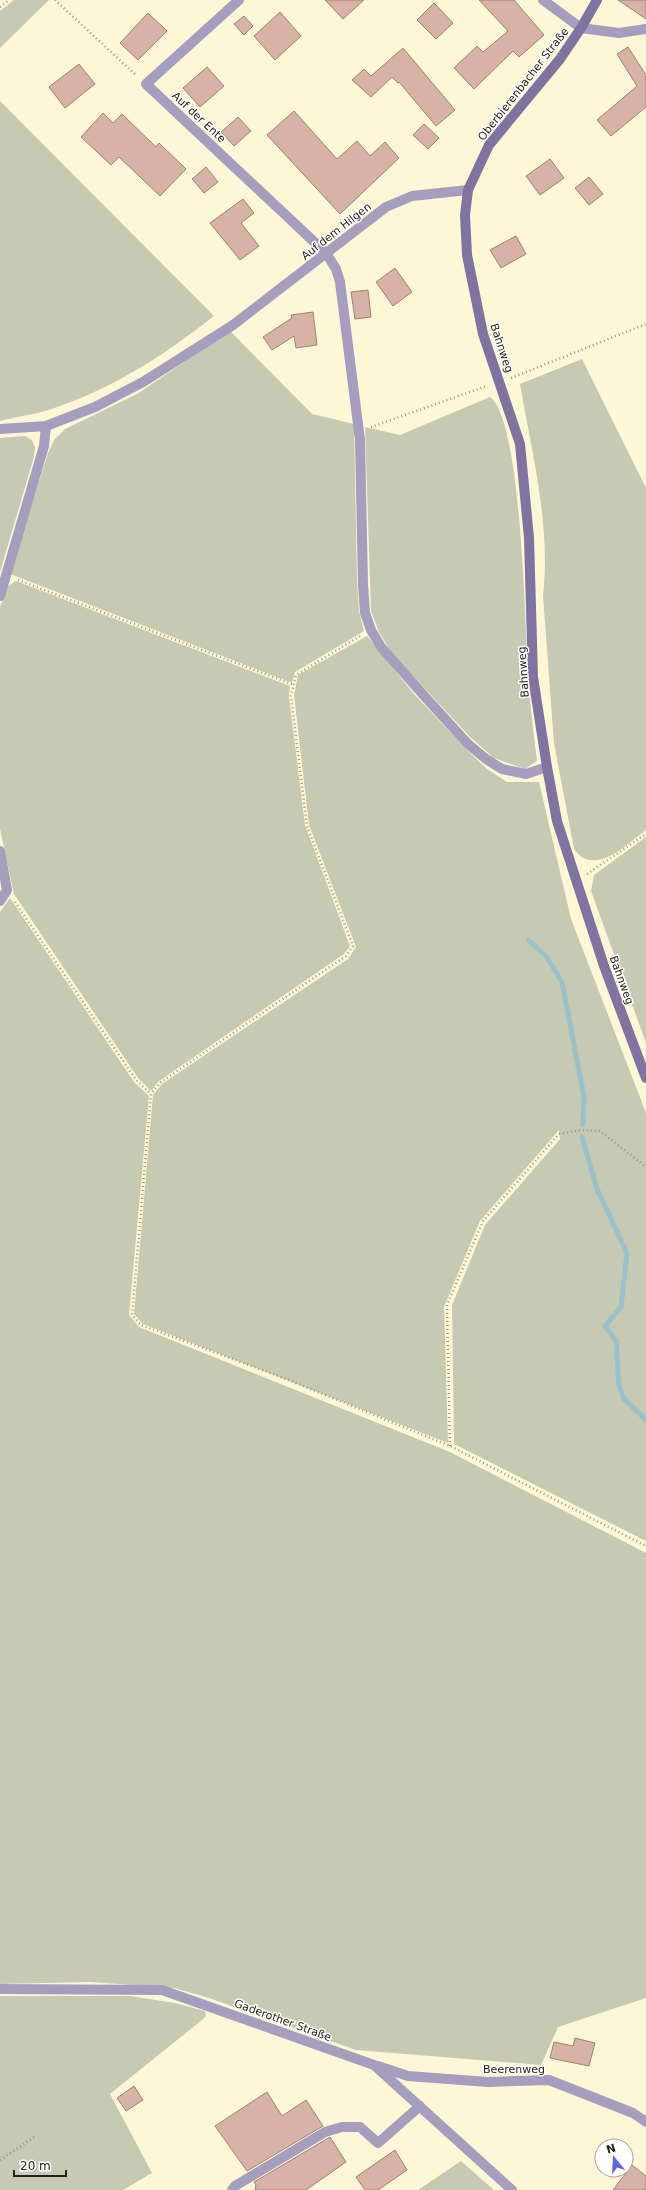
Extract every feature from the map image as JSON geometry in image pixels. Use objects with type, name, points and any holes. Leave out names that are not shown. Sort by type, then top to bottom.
[{"type":"main road","name":"Oberbierenbacher Straße","points":[[467,255],[465,215],[468,190],[489,145],[560,60],[597,0]]},
{"type":"main road","name":"Bahnweg","points":[[467,255],[483,334],[520,444],[530,538],[533,678],[557,821],[604,966],[646,1078]]},
{"type":"street","points":[[146,84],[239,0]]},
{"type":"street","points":[[543,0],[581,28],[619,33],[646,29]]},
{"type":"street","name":"Auf der Ente","points":[[146,84],[326,254],[336,270],[340,282],[360,440],[365,613],[371,630],[381,647],[427,699],[468,744],[486,759],[502,769],[526,774],[547,767]]},
{"type":"street","name":"Auf dem Hilgen","points":[[0,429],[46,426],[95,407],[144,382],[233,325],[386,208],[412,196],[468,190]]},
{"type":"street","points":[[0,596],[44,446],[46,426]]},
{"type":"street","points":[[0,851],[7,890],[0,901]]},
{"type":"street","name":"Gaderother Straße","points":[[0,1989],[162,1990],[374,2065],[512,2190]]},
{"type":"street","name":"Beerenweg","points":[[374,2065],[408,2076],[488,2082],[549,2080],[633,2112],[646,2122]]},
{"type":"street","points":[[232,2190],[235,2186],[324,2132],[342,2127],[360,2127],[378,2143],[420,2106]]},
{"type":"path","points":[[0,7],[9,0]]},
{"type":"path","points":[[55,0],[146,84]]},
{"type":"path","points":[[6,575],[294,685]]},
{"type":"path","points":[[371,630],[347,643],[296,675],[291,696],[307,826],[353,946],[346,956],[161,1082],[151,1094],[132,1315],[141,1325],[281,1378],[450,1446],[646,1546]]},
{"type":"path","points":[[576,880],[646,834]]},
{"type":"path","points":[[7,890],[136,1080],[151,1094]]},
{"type":"path","points":[[450,1446],[447,1305],[483,1221],[559,1134],[580,1130],[600,1130],[646,1167]]},
{"type":"path","points":[[0,2160],[36,2136]]},
{"type":"green space","points":[[14,0],[49,0],[0,48],[0,11]]},
{"type":"green space","points":[[0,101],[214,316],[177,344],[139,368],[100,389],[79,399],[50,409],[0,421]]},
{"type":"green space","points":[[230,331],[312,414],[354,424],[357,579],[359,611],[364,631],[295,672],[292,683],[10,574],[48,453],[54,440],[65,429],[137,394]]},
{"type":"green space","points":[[582,359],[646,488],[646,830],[610,856],[591,860],[582,857],[574,849],[554,743],[543,596],[545,569],[542,516],[535,463],[520,384]]},
{"type":"green space","points":[[490,397],[501,414],[509,446],[516,487],[524,581],[529,689],[537,761],[525,769],[494,758],[471,738],[391,652],[379,632],[371,611],[365,427],[400,435]]},
{"type":"green space","points":[[25,436],[32,440],[35,447],[34,457],[0,572],[0,438]]},
{"type":"green space","points":[[16,581],[290,686],[289,696],[305,825],[350,946],[344,954],[159,1081],[151,1091],[138,1078],[14,894],[0,829],[0,607],[8,586]]},
{"type":"green space","points":[[367,636],[414,694],[487,769],[507,782],[539,782],[571,919],[646,1113],[646,1541],[454,1444],[452,1305],[485,1225],[560,1139],[559,1130],[480,1221],[444,1307],[448,1443],[143,1324],[134,1314],[153,1095],[162,1084],[348,959],[356,947],[309,825],[294,695],[298,675]]},
{"type":"green space","points":[[646,837],[646,1043],[591,891],[594,875]]},
{"type":"green space","points":[[10,898],[134,1082],[149,1096],[129,1315],[139,1327],[450,1452],[646,1553],[646,1998],[558,2027],[541,2065],[356,2050],[209,1998],[174,1988],[91,1982],[0,1984],[0,912]]},
{"type":"green space","points":[[0,1996],[130,1996],[175,2003],[205,2011],[206,2016],[202,2020],[110,2094],[152,2173],[123,2190],[0,2190]]},
{"type":"green space","points":[[461,2161],[494,2190],[418,2190]]},
{"type":"building","points":[[325,0],[364,0],[343,19]]},
{"type":"building","points":[[479,0],[514,0],[544,35],[519,57],[513,51],[474,89],[454,68],[477,46],[483,52],[508,31]]},
{"type":"building","points":[[618,0],[646,0],[646,19]]},
{"type":"building","points":[[434,3],[453,23],[436,39],[417,20]]},
{"type":"building","points":[[280,12],[301,36],[275,60],[254,36]]},
{"type":"building","points":[[148,13],[167,31],[138,60],[120,43]]},
{"type":"building","points":[[244,16],[253,26],[244,35],[234,24]]},
{"type":"building","points":[[628,47],[646,75],[646,107],[611,136],[597,120],[637,86],[617,54]]},
{"type":"building","points":[[403,48],[455,110],[436,126],[399,82],[398,83],[392,77],[371,97],[352,80],[364,69],[371,76]]},
{"type":"building","points":[[79,64],[95,84],[65,108],[49,87]]},
{"type":"building","points":[[207,67],[224,86],[200,107],[183,88]]},
{"type":"building","points":[[294,111],[337,159],[357,141],[370,156],[385,142],[399,158],[340,214],[267,135]]},
{"type":"building","points":[[103,113],[113,123],[122,114],[156,147],[159,143],[186,169],[160,196],[119,157],[111,165],[81,137]]},
{"type":"building","points":[[238,117],[251,131],[234,146],[221,132]]},
{"type":"building","points":[[424,124],[439,138],[428,149],[413,135]]},
{"type":"building","points":[[550,159],[564,178],[540,195],[526,176]]},
{"type":"building","points":[[206,167],[218,182],[204,193],[192,179]]},
{"type":"building","points":[[589,177],[603,194],[589,205],[575,188]]},
{"type":"building","points":[[243,199],[254,213],[241,223],[259,246],[240,260],[210,223]]},
{"type":"building","points":[[516,236],[526,254],[501,268],[490,250]]},
{"type":"building","points":[[395,268],[412,292],[393,306],[376,282]]},
{"type":"building","points":[[368,290],[371,317],[355,319],[351,292]]},
{"type":"building","points":[[313,312],[317,345],[296,348],[294,336],[272,350],[263,337],[292,318],[291,315]]},
{"type":"building","points":[[575,2038],[595,2043],[589,2066],[550,2058],[554,2042],[573,2046]]},
{"type":"building","points":[[134,2086],[143,2100],[126,2111],[117,2098]]},
{"type":"building","points":[[267,2092],[282,2116],[306,2100],[323,2126],[247,2171],[215,2126]]},
{"type":"building","points":[[330,2137],[346,2162],[306,2190],[255,2190],[256,2185],[254,2182]]},
{"type":"building","points":[[395,2150],[407,2170],[378,2190],[365,2190],[356,2177]]},
{"type":"building","points":[[634,2167],[646,2176],[646,2190],[613,2190],[622,2178],[634,2178]]},
{"type":"waterway","points":[[528,940],[546,956],[562,982],[584,1097],[583,1125]]},
{"type":"waterway","points":[[582,1137],[597,1189],[627,1253],[621,1307],[605,1326],[616,1341],[619,1385],[624,1399],[646,1420]]}]
